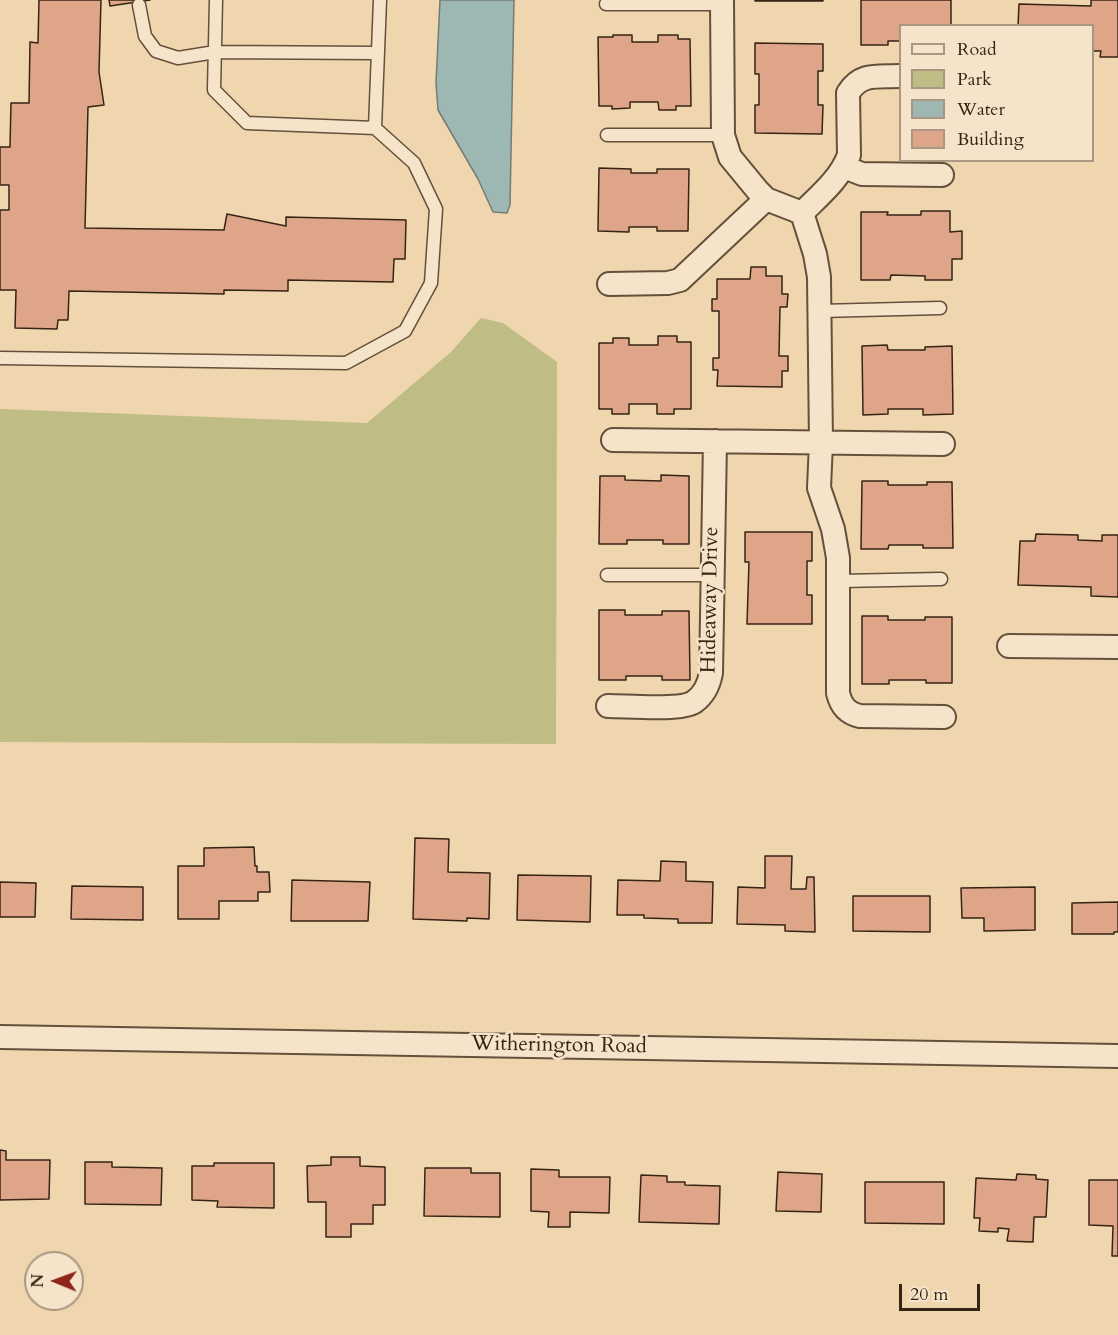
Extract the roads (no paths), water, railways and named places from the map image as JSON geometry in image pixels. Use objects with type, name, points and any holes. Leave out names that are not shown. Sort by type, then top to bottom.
[{"type":"street","points":[[722,2],[723,135],[730,157],[766,199],[802,213]]},
{"type":"street","points":[[802,213],[840,175],[844,167],[849,154],[848,93],[850,89],[857,81],[865,78],[899,76]]},
{"type":"street","points":[[844,167],[862,174],[942,175]]},
{"type":"street","points":[[609,284],[668,283],[680,280],[766,199]]},
{"type":"street","points":[[802,213],[815,254],[819,277],[821,443],[819,488],[833,529],[840,580],[838,693],[848,712],[860,716],[944,717]]},
{"type":"street","points":[[613,440],[943,444]]},
{"type":"street","name":"Hideaway Drive","points":[[608,706],[691,704],[698,700],[708,685],[711,673],[715,441]]},
{"type":"street","points":[[1009,646],[1118,647]]},
{"type":"street","name":"Witherington Road","points":[[0,1036],[1118,1056]]},
{"type":"lane","points":[[0,358],[346,363],[405,331],[431,283],[436,209],[414,163],[375,128],[247,123],[214,90],[216,0]]},
{"type":"lane","points":[[375,128],[380,0]]},
{"type":"lane","points":[[606,4],[722,2]]},
{"type":"lane","points":[[140,5],[145,36],[156,51],[178,58],[215,52],[378,53]]},
{"type":"lane","points":[[607,135],[723,135]]},
{"type":"lane","points":[[820,311],[940,308]]},
{"type":"lane","points":[[607,575],[711,575]]},
{"type":"lane","points":[[840,580],[941,579]]},
{"type":"water","points":[[440,0],[514,0],[510,205],[507,213],[493,212],[478,179],[438,110],[436,83]]}]
